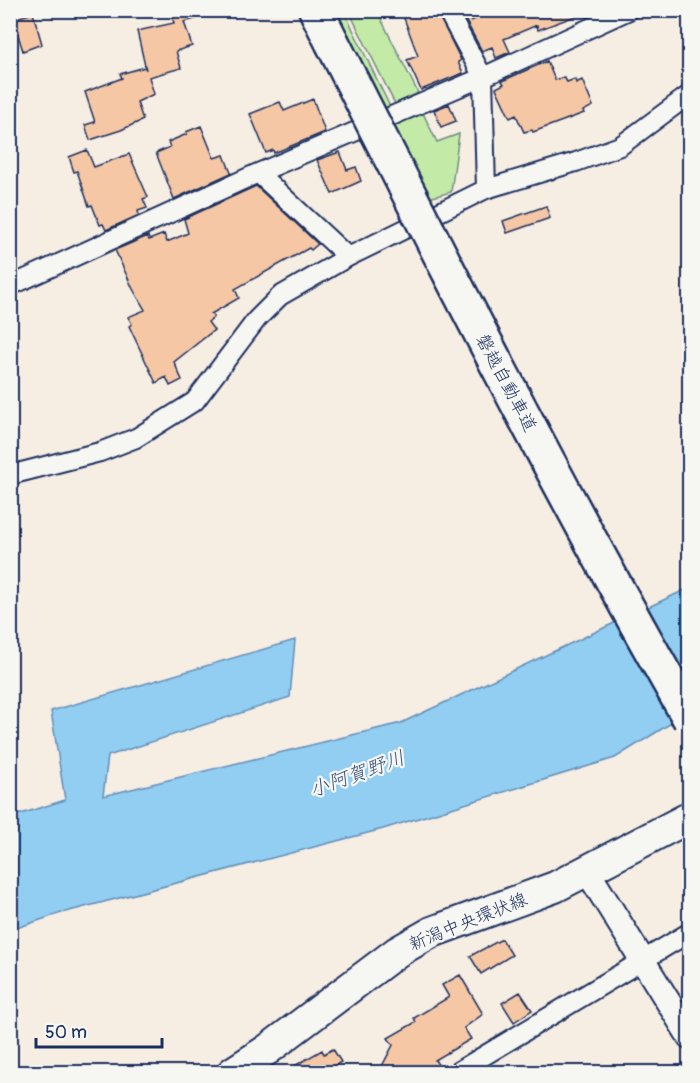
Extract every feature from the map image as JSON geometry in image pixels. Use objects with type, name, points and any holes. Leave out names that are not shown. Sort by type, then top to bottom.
[{"type":"highway","name":"磐越自動車道","points":[[316,10],[513,397],[625,605],[690,719]]},
{"type":"main road","name":"新潟中央環状線","points":[[233,1072],[267,1050],[397,952],[432,932],[555,887],[690,817]]},
{"type":"street","points":[[447,10],[483,77],[486,189]]},
{"type":"street","points":[[10,286],[258,173],[483,77],[629,10]]},
{"type":"street","points":[[10,475],[109,449],[136,438],[195,401],[235,347],[280,297],[348,257],[486,189],[620,146],[690,94]]},
{"type":"street","points":[[258,173],[348,257]]},
{"type":"street","points":[[586,869],[690,1037]]},
{"type":"street","points":[[457,1072],[484,1058],[690,932]]},
{"type":"green space","points":[[331,11],[344,11],[391,109],[381,112]]},
{"type":"green space","points":[[349,11],[377,11],[418,93],[395,104]]},
{"type":"green space","points":[[421,109],[437,142],[459,134],[451,192],[425,199],[391,123]]},
{"type":"water","name":"小阿賀野川","points":[[689,588],[689,712],[615,758],[383,829],[58,914],[11,930],[11,817],[65,800],[51,711],[295,640],[290,697],[108,756],[103,796],[401,723]]},
{"type":"building","points":[[170,10],[212,10],[213,14],[184,22],[192,46],[176,51],[181,68],[149,77],[154,94],[137,102],[143,120],[90,140],[85,125],[95,122],[85,92],[122,78],[120,74],[145,67],[146,70],[137,31],[174,23]]},
{"type":"building","points":[[401,10],[436,10],[461,60],[458,62],[463,73],[421,90],[407,60],[418,56]]},
{"type":"building","points":[[460,10],[466,10],[471,21],[494,10],[586,10],[586,12],[538,30],[537,25],[504,39],[510,52],[496,58],[492,47],[482,51]]},
{"type":"building","points":[[33,13],[42,44],[23,51],[13,19]]},
{"type":"building","points":[[547,61],[555,80],[564,77],[567,82],[575,79],[576,83],[582,80],[593,106],[583,111],[584,113],[533,132],[532,130],[524,132],[516,115],[510,118],[496,88],[504,84],[502,81]]},
{"type":"building","points":[[313,99],[325,132],[274,153],[273,150],[266,153],[250,114],[280,102],[284,111]]},
{"type":"building","points":[[449,104],[456,121],[441,127],[434,110]]},
{"type":"building","points":[[201,126],[214,158],[224,155],[231,173],[174,199],[156,153],[170,147],[168,142]]},
{"type":"building","points":[[87,150],[94,167],[129,154],[148,197],[143,199],[147,208],[138,211],[139,215],[106,230],[103,224],[100,225],[92,205],[89,206],[77,171],[74,172],[69,157]]},
{"type":"building","points":[[340,152],[347,170],[356,167],[361,181],[332,194],[317,160]]},
{"type":"building","points":[[256,186],[318,244],[311,250],[309,248],[235,289],[239,298],[211,314],[214,317],[208,322],[214,330],[174,362],[182,380],[170,386],[166,377],[156,383],[129,326],[132,324],[128,317],[145,310],[115,250],[148,236],[149,240],[164,234],[167,242],[188,233],[184,219]]},
{"type":"building","points":[[546,206],[550,218],[507,233],[503,221]]},
{"type":"building","points":[[502,939],[512,955],[481,974],[470,956]]},
{"type":"building","points":[[460,975],[483,1014],[464,1028],[471,1039],[435,1060],[439,1066],[431,1072],[379,1072],[393,1045],[388,1038],[416,1022],[414,1018],[449,997],[442,985]]},
{"type":"building","points":[[520,992],[532,1010],[514,1022],[502,1003]]},
{"type":"building","points":[[333,1049],[341,1062],[324,1072],[284,1072],[322,1050],[324,1054]]}]
